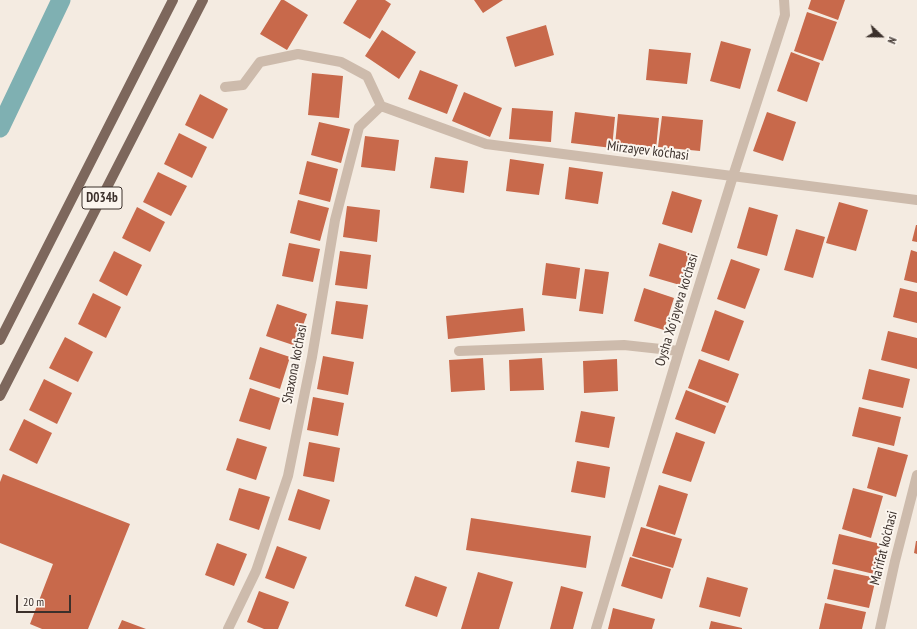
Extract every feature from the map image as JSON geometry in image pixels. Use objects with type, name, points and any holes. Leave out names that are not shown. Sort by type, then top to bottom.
[{"type":"main road","name":"D034b","points":[[0,340],[173,0]]},
{"type":"main road","name":"D034b","points":[[0,396],[203,0]]},
{"type":"street","name":"Oysha Xo'jayeva ko'chasi","points":[[596,629],[679,351],[785,15],[784,0]]},
{"type":"street","points":[[225,87],[243,85],[260,62],[298,54],[341,62],[367,76],[381,106]]},
{"type":"street","name":"Mirzayev ko'chasi","points":[[381,106],[486,144],[917,200]]},
{"type":"street","name":"Shaxona ko'chasi","points":[[228,629],[256,570],[288,476],[312,357],[335,220],[360,127],[381,106]]},
{"type":"street","points":[[459,351],[624,345],[679,351]]},
{"type":"street","name":"Ma'rifat ko'chasi","points":[[880,629],[895,561],[917,475]]},
{"type":"building","points":[[281,0],[284,0],[308,15],[287,50],[260,34]]},
{"type":"building","points":[[357,0],[385,0],[391,4],[370,39],[343,23]]},
{"type":"building","points":[[474,0],[503,0],[483,13]]},
{"type":"building","points":[[811,0],[845,0],[838,20],[808,9]]},
{"type":"building","points":[[807,12],[837,22],[823,61],[794,51]]},
{"type":"building","points":[[546,25],[554,55],[515,67],[506,37]]},
{"type":"building","points":[[382,30],[416,52],[399,79],[365,56]]},
{"type":"building","points":[[721,41],[751,49],[740,89],[710,81]]},
{"type":"building","points":[[649,49],[691,53],[687,84],[646,80]]},
{"type":"building","points":[[791,52],[820,63],[807,102],[777,91]]},
{"type":"building","points":[[420,70],[458,85],[447,114],[408,99]]},
{"type":"building","points":[[312,73],[343,76],[339,118],[308,115]]},
{"type":"building","points":[[464,92],[502,108],[490,137],[452,121]]},
{"type":"building","points":[[200,94],[228,109],[213,139],[185,125]]},
{"type":"building","points":[[512,108],[553,111],[551,142],[509,139]]},
{"type":"building","points":[[575,112],[615,117],[612,148],[571,143]]},
{"type":"building","points":[[767,112],[796,122],[783,161],[753,151]]},
{"type":"building","points":[[618,114],[659,118],[656,149],[615,145]]},
{"type":"building","points":[[662,116],[703,120],[700,151],[658,147]]},
{"type":"building","points":[[319,122],[350,129],[341,163],[311,155]]},
{"type":"building","points":[[179,133],[207,147],[192,178],[164,164]]},
{"type":"building","points":[[365,136],[399,140],[395,171],[361,167]]},
{"type":"building","points":[[435,157],[468,161],[464,193],[430,188]]},
{"type":"building","points":[[510,159],[544,164],[539,195],[506,191]]},
{"type":"building","points":[[307,161],[338,169],[330,202],[299,194]]},
{"type":"building","points":[[569,167],[603,172],[598,204],[565,199]]},
{"type":"building","points":[[158,172],[187,186],[171,216],[143,202]]},
{"type":"building","points":[[672,191],[702,200],[692,233],[662,224]]},
{"type":"building","points":[[298,200],[329,208],[320,241],[290,233]]},
{"type":"building","points":[[839,202],[868,210],[856,251],[826,243]]},
{"type":"building","points":[[347,206],[380,210],[377,242],[343,237]]},
{"type":"building","points":[[137,207],[165,222],[150,252],[122,238]]},
{"type":"building","points":[[749,207],[778,215],[767,256],[737,248]]},
{"type":"building","points":[[917,225],[917,242],[912,241]]},
{"type":"building","points":[[796,229],[825,237],[813,278],[784,270]]},
{"type":"building","points":[[289,243],[320,249],[313,282],[282,276]]},
{"type":"building","points":[[659,243],[690,253],[680,285],[649,276]]},
{"type":"building","points":[[911,250],[917,252],[917,283],[904,280]]},
{"type":"building","points":[[114,251],[142,265],[127,296],[99,281]]},
{"type":"building","points":[[340,251],[371,255],[367,289],[335,285]]},
{"type":"building","points":[[731,259],[760,269],[745,309],[717,299]]},
{"type":"building","points":[[546,263],[580,268],[576,299],[542,295]]},
{"type":"building","points":[[585,269],[609,272],[603,314],[579,311]]},
{"type":"building","points":[[644,288],[674,298],[664,330],[634,321]]},
{"type":"building","points":[[900,288],[917,292],[917,323],[893,317]]},
{"type":"building","points":[[93,293],[121,307],[106,338],[78,324]]},
{"type":"building","points":[[336,301],[368,305],[363,339],[331,334]]},
{"type":"building","points":[[277,304],[307,314],[296,346],[266,336]]},
{"type":"building","points":[[523,308],[525,331],[448,339],[446,316]]},
{"type":"building","points":[[715,310],[744,321],[729,361],[701,351]]},
{"type":"building","points":[[888,331],[917,338],[917,369],[881,360]]},
{"type":"building","points":[[65,337],[93,352],[78,382],[49,368]]},
{"type":"building","points":[[260,347],[290,357],[280,389],[249,379]]},
{"type":"building","points":[[323,356],[354,362],[348,395],[317,389]]},
{"type":"building","points":[[483,358],[485,390],[451,392],[449,360]]},
{"type":"building","points":[[542,358],[544,390],[510,391],[509,360]]},
{"type":"building","points":[[617,359],[618,391],[584,393],[583,361]]},
{"type":"building","points":[[699,359],[739,374],[728,403],[688,388]]},
{"type":"building","points":[[869,369],[910,379],[903,408],[862,399]]},
{"type":"building","points":[[44,379],[72,393],[57,424],[29,410]]},
{"type":"building","points":[[250,388],[280,398],[270,430],[239,421]]},
{"type":"building","points":[[686,390],[726,406],[715,434],[675,419]]},
{"type":"building","points":[[313,397],[344,403],[338,436],[307,430]]},
{"type":"building","points":[[859,407],[901,417],[894,446],[852,436]]},
{"type":"building","points":[[581,411],[615,417],[609,448],[575,442]]},
{"type":"building","points":[[24,419],[52,433],[37,464],[9,450]]},
{"type":"building","points":[[676,432],[705,442],[691,482],[662,473]]},
{"type":"building","points":[[237,438],[267,447],[256,480],[226,470]]},
{"type":"building","points":[[309,442],[340,448],[334,482],[303,476]]},
{"type":"building","points":[[878,447],[908,455],[896,497],[867,488]]},
{"type":"building","points":[[577,461],[610,467],[605,498],[571,492]]},
{"type":"building","points":[[3,474],[130,524],[88,629],[42,629],[30,624],[53,564],[0,543],[0,482]]},
{"type":"building","points":[[659,485],[688,494],[675,535],[646,526]]},
{"type":"building","points":[[239,488],[270,497],[259,530],[229,520]]},
{"type":"building","points":[[853,488],[883,496],[871,538],[842,529]]},
{"type":"building","points":[[298,489],[330,500],[320,530],[288,520]]},
{"type":"building","points":[[471,518],[591,536],[586,568],[466,550]]},
{"type":"building","points":[[641,527],[682,539],[673,568],[632,556]]},
{"type":"building","points":[[839,534],[881,544],[874,574],[832,564]]},
{"type":"building","points":[[917,541],[917,554],[914,553]]},
{"type":"building","points":[[217,543],[247,554],[234,586],[205,575]]},
{"type":"building","points":[[277,546],[307,557],[294,589],[265,578]]},
{"type":"building","points":[[630,557],[671,569],[662,599],[621,586]]},
{"type":"building","points":[[834,569],[876,578],[869,608],[827,599]]},
{"type":"building","points":[[478,572],[513,582],[499,629],[461,629]]},
{"type":"building","points":[[415,576],[447,587],[437,617],[405,606]]},
{"type":"building","points":[[707,577],[748,588],[740,617],[699,607]]},
{"type":"building","points":[[561,586],[583,592],[573,629],[550,629]]},
{"type":"building","points":[[259,591],[289,602],[278,629],[264,629],[247,622]]},
{"type":"building","points":[[825,603],[866,612],[862,629],[819,629]]},
{"type":"building","points":[[613,608],[655,619],[652,629],[608,629]]},
{"type":"building","points":[[122,620],[146,629],[118,629]]},
{"type":"building","points":[[711,621],[742,628],[742,629],[709,629]]},
{"type":"waterway","points":[[0,128],[61,0]]}]
